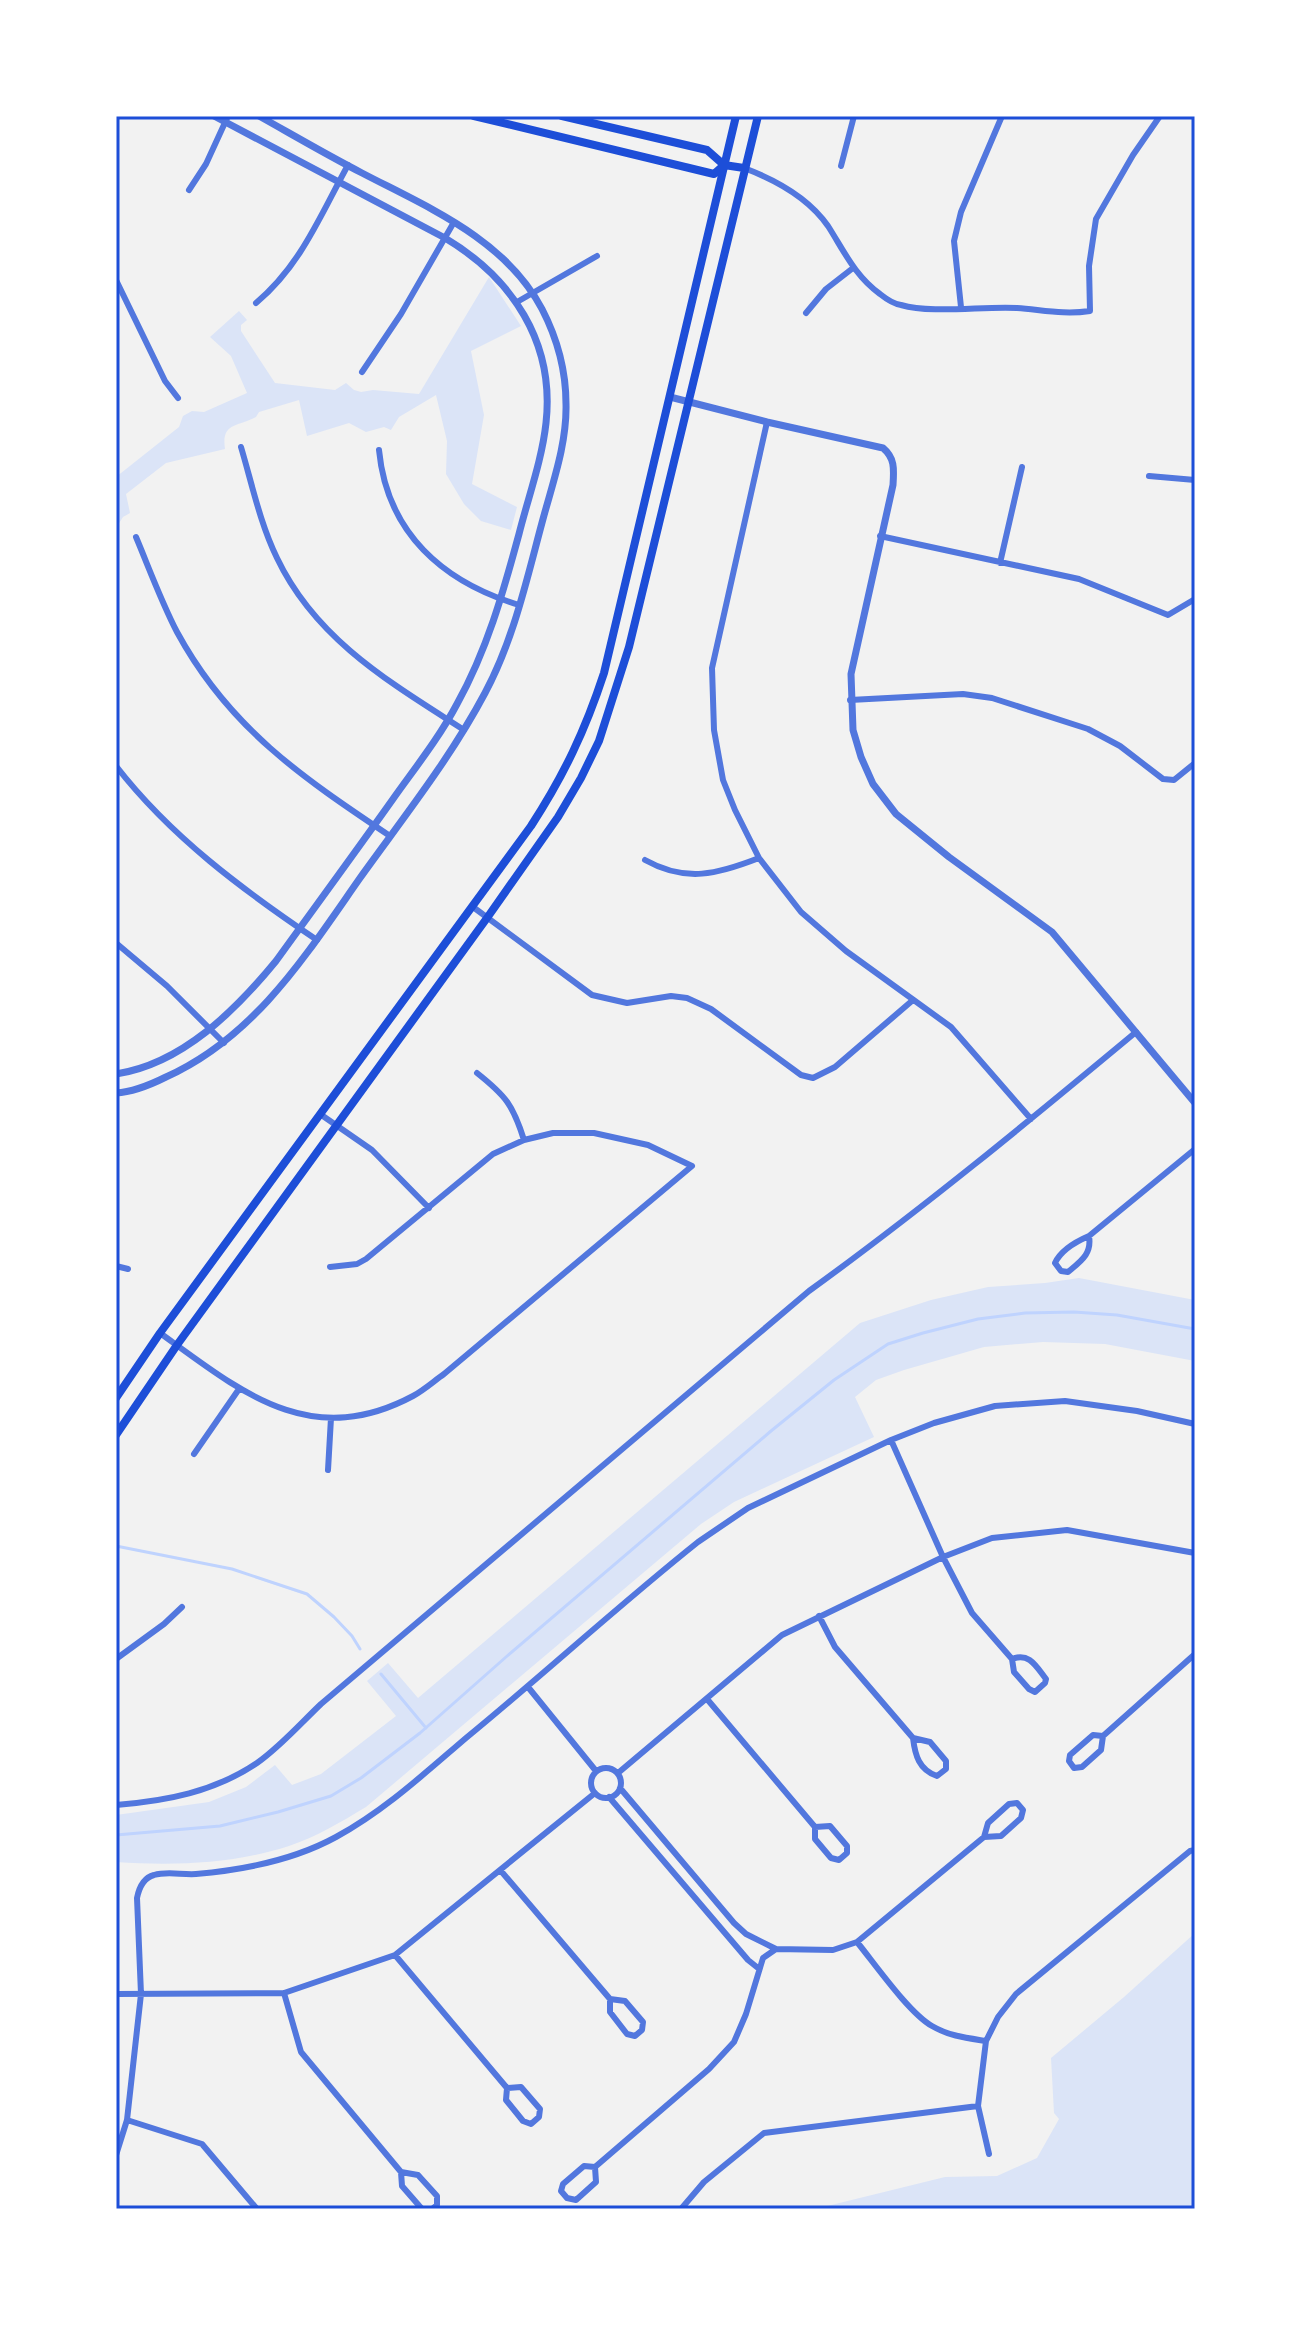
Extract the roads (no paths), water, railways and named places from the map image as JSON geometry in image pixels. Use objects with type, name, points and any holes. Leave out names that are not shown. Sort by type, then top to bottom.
[{"type":"main road","points":[[474,116],[714,174],[724,165]]},
{"type":"main road","points":[[562,116],[707,150],[724,165],[744,168]]},
{"type":"main road","points":[[116,1398],[160,1333],[473,907],[558,784],[588,720],[604,673],[736,116]]},
{"type":"main road","points":[[116,1435],[177,1345],[487,918],[558,817],[581,778],[599,741],[629,647],[758,116]]},
{"type":"street","points":[[116,1074],[159,1060],[194,1041],[252,991],[448,720],[480,659],[501,600],[542,445],[547,413],[546,381],[527,321],[506,288],[480,262],[445,238],[227,119],[214,116]]},
{"type":"street","points":[[116,1093],[150,1085],[176,1073],[224,1043],[270,1000],[317,940],[464,730],[499,665],[519,605],[559,461],[566,421],[560,357],[542,310],[502,255],[454,222],[259,116]]},
{"type":"street","points":[[841,166],[854,116]]},
{"type":"street","points":[[961,307],[954,241],[961,212],[1002,116]]},
{"type":"street","points":[[744,168],[773,179],[802,199],[826,224],[853,268],[881,295],[900,305],[1018,308],[1070,314],[1090,311],[1089,266],[1096,219],[1160,116]]},
{"type":"street","points":[[189,190],[206,164],[227,119]]},
{"type":"street","points":[[256,303],[284,277],[298,258],[348,165]]},
{"type":"street","points":[[362,372],[401,314],[454,222]]},
{"type":"street","points":[[517,302],[597,256]]},
{"type":"street","points":[[806,313],[826,289],[853,268]]},
{"type":"street","points":[[116,280],[165,381],[178,398]]},
{"type":"street","points":[[670,397],[883,448],[890,454],[894,467],[893,485],[851,674],[853,730],[873,784],[896,814],[1052,932],[1195,1103]]},
{"type":"street","points":[[767,422],[712,668],[714,730],[723,780],[759,858],[801,912],[846,951],[951,1027],[1031,1119]]},
{"type":"street","points":[[241,447],[262,519],[278,560],[314,613],[361,662],[464,730]]},
{"type":"street","points":[[379,450],[381,471],[391,502],[415,541],[436,563],[462,581],[519,605]]},
{"type":"street","points":[[1000,563],[1022,467]]},
{"type":"street","points":[[1149,476],[1195,480]]},
{"type":"street","points":[[880,536],[1079,579],[1168,615],[1195,599]]},
{"type":"street","points":[[136,537],[178,633],[229,708],[281,758],[390,836]]},
{"type":"street","points":[[850,700],[963,694],[992,698],[1088,729],[1120,746],[1163,779],[1174,780],[1195,763]]},
{"type":"street","points":[[116,766],[137,793],[195,850],[317,940]]},
{"type":"street","points":[[645,860],[661,869],[695,875],[725,871],[759,858]]},
{"type":"street","points":[[473,907],[592,995],[627,1003],[671,996],[687,998],[711,1009],[801,1075],[813,1078],[835,1067],[913,1000]]},
{"type":"street","points":[[116,943],[167,986],[224,1043]]},
{"type":"street","points":[[116,1805],[157,1802],[211,1788],[258,1762],[321,1704],[809,1291],[1031,1119],[1136,1032]]},
{"type":"street","points":[[477,1073],[507,1099],[516,1113],[524,1140]]},
{"type":"street","points":[[320,1114],[372,1150],[429,1208]]},
{"type":"street","points":[[160,1333],[239,1389],[270,1405],[331,1418],[382,1409],[414,1395],[434,1381],[692,1166],[648,1145],[594,1133],[553,1133],[524,1140],[493,1154],[366,1259],[357,1264],[330,1267]]},
{"type":"street","points":[[1089,1236],[1089,1253],[1068,1272],[1061,1271],[1055,1263],[1058,1257],[1076,1241],[1089,1236],[1195,1149]]},
{"type":"street","points":[[116,1266],[128,1269]]},
{"type":"street","points":[[194,1454],[239,1389]]},
{"type":"street","points":[[116,2155],[127,2120],[141,1994],[137,1898],[147,1878],[153,1875],[229,1871],[276,1860],[321,1845],[340,1835],[396,1797],[688,1550],[748,1508],[891,1440],[934,1423],[995,1406],[1065,1401],[1137,1411],[1195,1424]]},
{"type":"street","points":[[328,1470],[331,1418]]},
{"type":"street","points":[[891,1440],[943,1557],[972,1613],[1012,1659],[1014,1672],[1029,1689],[1035,1692],[1045,1683],[1046,1679],[1029,1658],[1021,1656],[1012,1659]]},
{"type":"street","points":[[618,1773],[782,1635],[943,1557],[992,1538],[1067,1530],[1195,1553]]},
{"type":"street","points":[[116,1659],[182,1607]]},
{"type":"street","points":[[819,1616],[835,1647],[913,1738],[915,1756],[929,1773],[937,1776],[946,1769],[946,1761],[930,1742],[913,1738]]},
{"type":"street","points":[[1103,1736],[1093,1735],[1070,1755],[1069,1761],[1074,1768],[1082,1767],[1101,1750],[1103,1736],[1195,1654]]},
{"type":"street","points":[[528,1687],[596,1771]]},
{"type":"street","points":[[707,1699],[815,1827],[815,1839],[831,1858],[839,1860],[847,1853],[847,1846],[830,1826],[815,1827]]},
{"type":"street","points":[[607,1768],[618,1773],[621,1781],[616,1794],[602,1798],[595,1793],[591,1782],[596,1771],[607,1768]]},
{"type":"street","points":[[620,1788],[746,1934],[776,1949],[833,1950],[857,1942],[984,1837],[988,1823],[1009,1804],[1017,1803],[1023,1810],[1021,1818],[1001,1836],[984,1837]]},
{"type":"street","points":[[116,1994],[284,1993],[395,1955],[595,1793]]},
{"type":"street","points":[[609,1797],[758,1968]]},
{"type":"street","points":[[657,1853],[667,1844]]},
{"type":"street","points":[[989,2154],[978,2106],[986,2041],[998,2017],[1016,1994],[1195,1850]]},
{"type":"street","points":[[501,1871],[610,1999],[610,2012],[627,2034],[635,2036],[642,2030],[643,2022],[625,2001],[610,1999]]},
{"type":"street","points":[[705,1908],[715,1901]]},
{"type":"street","points":[[857,1942],[911,2008],[930,2025],[954,2036],[986,2041]]},
{"type":"street","points":[[595,2167],[596,2182],[576,2200],[567,2198],[561,2191],[563,2184],[584,2166],[595,2167],[709,2069],[734,2042],[746,2014],[758,1968],[763,1958],[776,1949]]},
{"type":"street","points":[[395,1955],[507,2088],[506,2100],[523,2121],[531,2124],[539,2117],[540,2109],[521,2087],[507,2088]]},
{"type":"street","points":[[284,1993],[301,2052],[401,2172],[402,2186],[422,2209]]},
{"type":"street","points":[[681,2209],[704,2182],[764,2133],[978,2106]]},
{"type":"street","points":[[127,2120],[202,2144],[257,2209]]},
{"type":"street","points":[[401,2172],[418,2175],[437,2196],[437,2205],[432,2209]]},
{"type":"waterway","points":[[116,1835],[220,1826],[331,1796],[361,1778],[420,1733],[771,1431],[834,1380],[888,1344],[978,1319],[1025,1313],[1117,1315],[1195,1329]]},
{"type":"waterway","points":[[116,1546],[232,1569],[307,1594],[334,1617],[360,1649]]},
{"type":"waterway","points":[[381,1674],[426,1728]]}]
